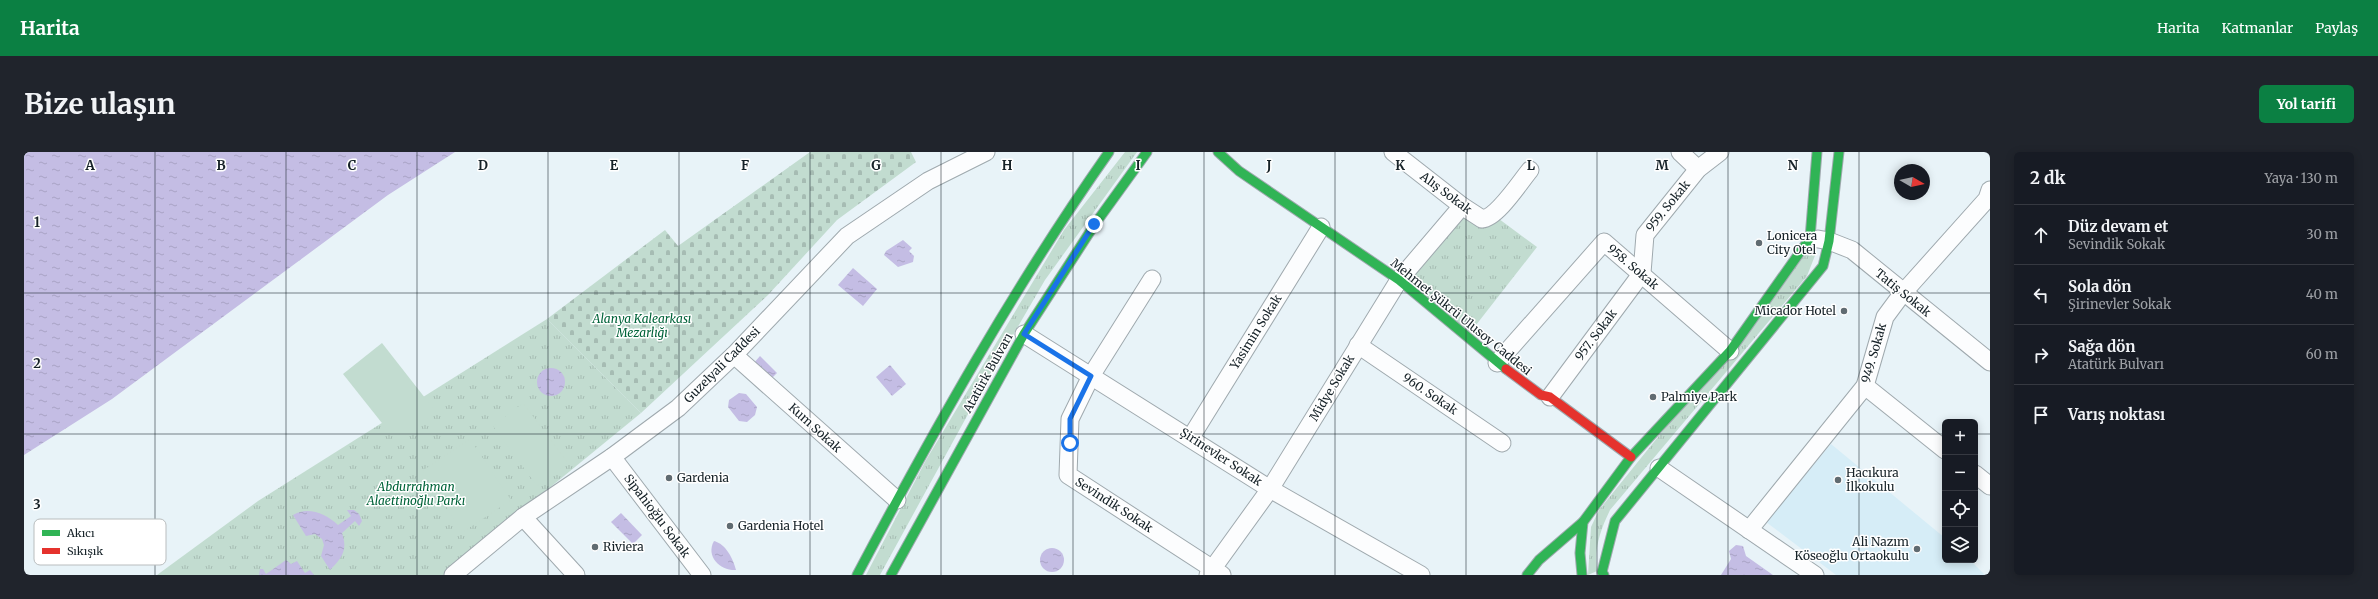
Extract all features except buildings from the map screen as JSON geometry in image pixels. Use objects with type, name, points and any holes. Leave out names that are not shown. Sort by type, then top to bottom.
[{"type":"street","name":"Guzelyali Caddesi","points":[[453,575],[523,517],[612,457],[678,408],[734,355],[847,236],[928,181],[986,152]]},
{"type":"street","name":"Atatürk Bulvarı","points":[[857,575],[896,500],[972,362],[1067,210],[1110,152]]},
{"type":"street","name":"Atatürk Bulvarı","points":[[891,575],[1024,334],[1094,224],[1147,152]]},
{"type":"street","name":"Mehmet Şükrü Ulusoy Caddesi","points":[[1218,152],[1239,171],[1399,280],[1497,364],[1541,395],[1550,397],[1632,457]]},
{"type":"street","name":"Alış Sokak","points":[[1393,152],[1462,206],[1482,218],[1490,216],[1530,170]]},
{"type":"street","points":[[1680,152],[1698,169]]},
{"type":"street","name":"959. Sokak","points":[[1642,273],[1645,235],[1698,169],[1720,152]]},
{"type":"street","points":[[1527,575],[1539,560],[1583,522],[1632,457],[1730,350],[1810,238],[1817,152]]},
{"type":"street","points":[[1604,575],[1602,572],[1615,521],[1823,266],[1829,241],[1839,152]]},
{"type":"street","name":"949. Sokak","points":[[1749,530],[1865,386],[1884,317],[1902,294],[1989,197]]},
{"type":"street","name":"Midye Sokak","points":[[1215,573],[1270,489],[1399,280],[1462,206]]},
{"type":"street","name":"Yasimin Sokak","points":[[1191,437],[1321,227]]},
{"type":"street","name":"Tatiş Sokak","points":[[1810,238],[1829,241],[1852,250],[1902,294],[1990,362]]},
{"type":"street","name":"958. Sokak","points":[[1497,364],[1604,242],[1730,350]]},
{"type":"street","name":"957. Sokak","points":[[1550,397],[1642,273]]},
{"type":"street","name":"Sevindik Sokak","points":[[1152,279],[1091,376],[1070,419],[1068,475],[1215,573]]},
{"type":"street","name":"Şirinevler Sokak","points":[[1024,334],[1191,437],[1270,489],[1421,575]]},
{"type":"street","name":"960. Sokak","points":[[1358,345],[1502,443]]},
{"type":"street","name":"Kum Sokak","points":[[734,355],[896,500]]},
{"type":"street","points":[[1865,386],[1942,448]]},
{"type":"street","name":"Sipahioğlu Sokak","points":[[612,457],[702,575]]},
{"type":"street","points":[[1659,468],[1815,575]]},
{"type":"street","points":[[1978,476],[1990,486]]},
{"type":"street","points":[[523,517],[576,575]]},
{"type":"street","points":[[1582,575],[1580,553],[1583,522]]},
{"type":"shaded area","name":"Hacıkura İlkokulu","points":[[1831,444],[1942,536],[1942,563],[1973,563],[1985,575],[1836,575],[1766,522]]},
{"type":"green space","name":"Alanya Kalearkası Mezarlığı","points":[[810,152],[911,152],[916,162],[837,220],[768,295],[641,413],[547,319],[665,230],[678,246]]},
{"type":"green space","points":[[1125,152],[1137,152],[1045,280],[984,385],[880,575],[866,575],[926,460],[1064,230]]},
{"type":"green space","points":[[1462,209],[1495,216],[1537,247],[1469,334],[1405,280]]},
{"type":"green space","points":[[1808,251],[1816,253],[1807,276],[1610,510],[1603,525],[1597,547],[1597,571],[1588,575],[1591,527],[1599,510]]},
{"type":"green space","name":"Abdurrahman Alaettinoğlu Parkı","points":[[547,319],[641,413],[443,575],[157,575],[258,501]]},
{"type":"green space","points":[[382,343],[436,412],[397,442],[343,374]]},
{"type":"green space","points":[[523,403],[568,463],[537,486],[493,426]]},
{"type":"green space","points":[[470,439],[511,500],[463,532],[422,471]]},
{"type":"water","points":[[24,152],[455,152],[388,195],[112,399],[24,455]]},
{"type":"water","points":[[903,240],[912,248],[909,251],[914,256],[913,262],[898,267],[884,255],[886,251]]},
{"type":"water","points":[[853,268],[877,289],[863,306],[838,285]]},
{"type":"water","points":[[760,356],[777,373],[770,380],[753,364]]},
{"type":"water","points":[[890,365],[906,384],[892,396],[876,377]]},
{"type":"water","points":[[551,368],[561,372],[565,382],[561,392],[551,396],[541,392],[537,382],[541,372]]},
{"type":"water","points":[[739,393],[746,394],[757,407],[755,415],[747,422],[739,421],[728,407],[729,400]]},
{"type":"water","points":[[347,510],[354,510],[359,514],[362,521],[359,526],[355,521],[342,533],[344,539],[343,553],[338,562],[330,570],[321,556],[324,545],[322,539],[315,534],[306,536],[293,515],[305,511],[317,512],[338,525],[351,516]]},
{"type":"water","points":[[621,513],[642,535],[633,544],[611,522]]},
{"type":"water","points":[[714,541],[722,545],[731,557],[736,570],[725,568],[716,562],[712,552]]},
{"type":"water","points":[[1736,545],[1743,546],[1746,556],[1773,575],[1721,575],[1731,559],[1729,551]]},
{"type":"water","points":[[1052,548],[1061,551],[1064,560],[1061,569],[1052,572],[1043,569],[1040,560],[1043,551]]},
{"type":"water","points":[[286,560],[291,564],[297,561],[305,573],[310,570],[314,575],[259,575],[260,569],[263,569],[266,574]]},
{"type":"traffic: fast","points":[[857,575],[976,360],[1040,255],[1109,152]]},
{"type":"traffic: fast","points":[[891,575],[1024,334],[1095,224],[1147,152]]},
{"type":"traffic: fast","points":[[1218,152],[1239,171],[1399,280],[1506,369]]},
{"type":"traffic: fast","points":[[1582,575],[1580,553],[1583,522],[1631,457],[1730,351],[1810,238],[1817,152]]},
{"type":"traffic: fast","points":[[1604,575],[1602,572],[1615,521],[1823,266],[1829,241],[1839,152]]},
{"type":"traffic: fast","points":[[1527,575],[1539,560],[1583,522]]},
{"type":"traffic: jam","points":[[1506,369],[1541,395],[1550,397],[1631,457]]},
{"type":"place","name":"Lonicera City Otel","points":[[1759,243]]},
{"type":"place","name":"Micador Hotel","points":[[1844,311]]},
{"type":"place","name":"Palmiye Park","points":[[1653,397]]},
{"type":"place","name":"Gardenia","points":[[669,478]]},
{"type":"place","name":"Hacıkura İlkokulu","points":[[1838,480]]},
{"type":"place","name":"Gardenia Hotel","points":[[730,526]]},
{"type":"place","name":"Riviera","points":[[595,547]]},
{"type":"place","name":"Ali Nazım Köseoğlu Ortaokulu","points":[[1917,549]]},
{"type":"route","points":[[1070,443],[1070,419],[1091,376],[1024,334],[1094,224]]}]
